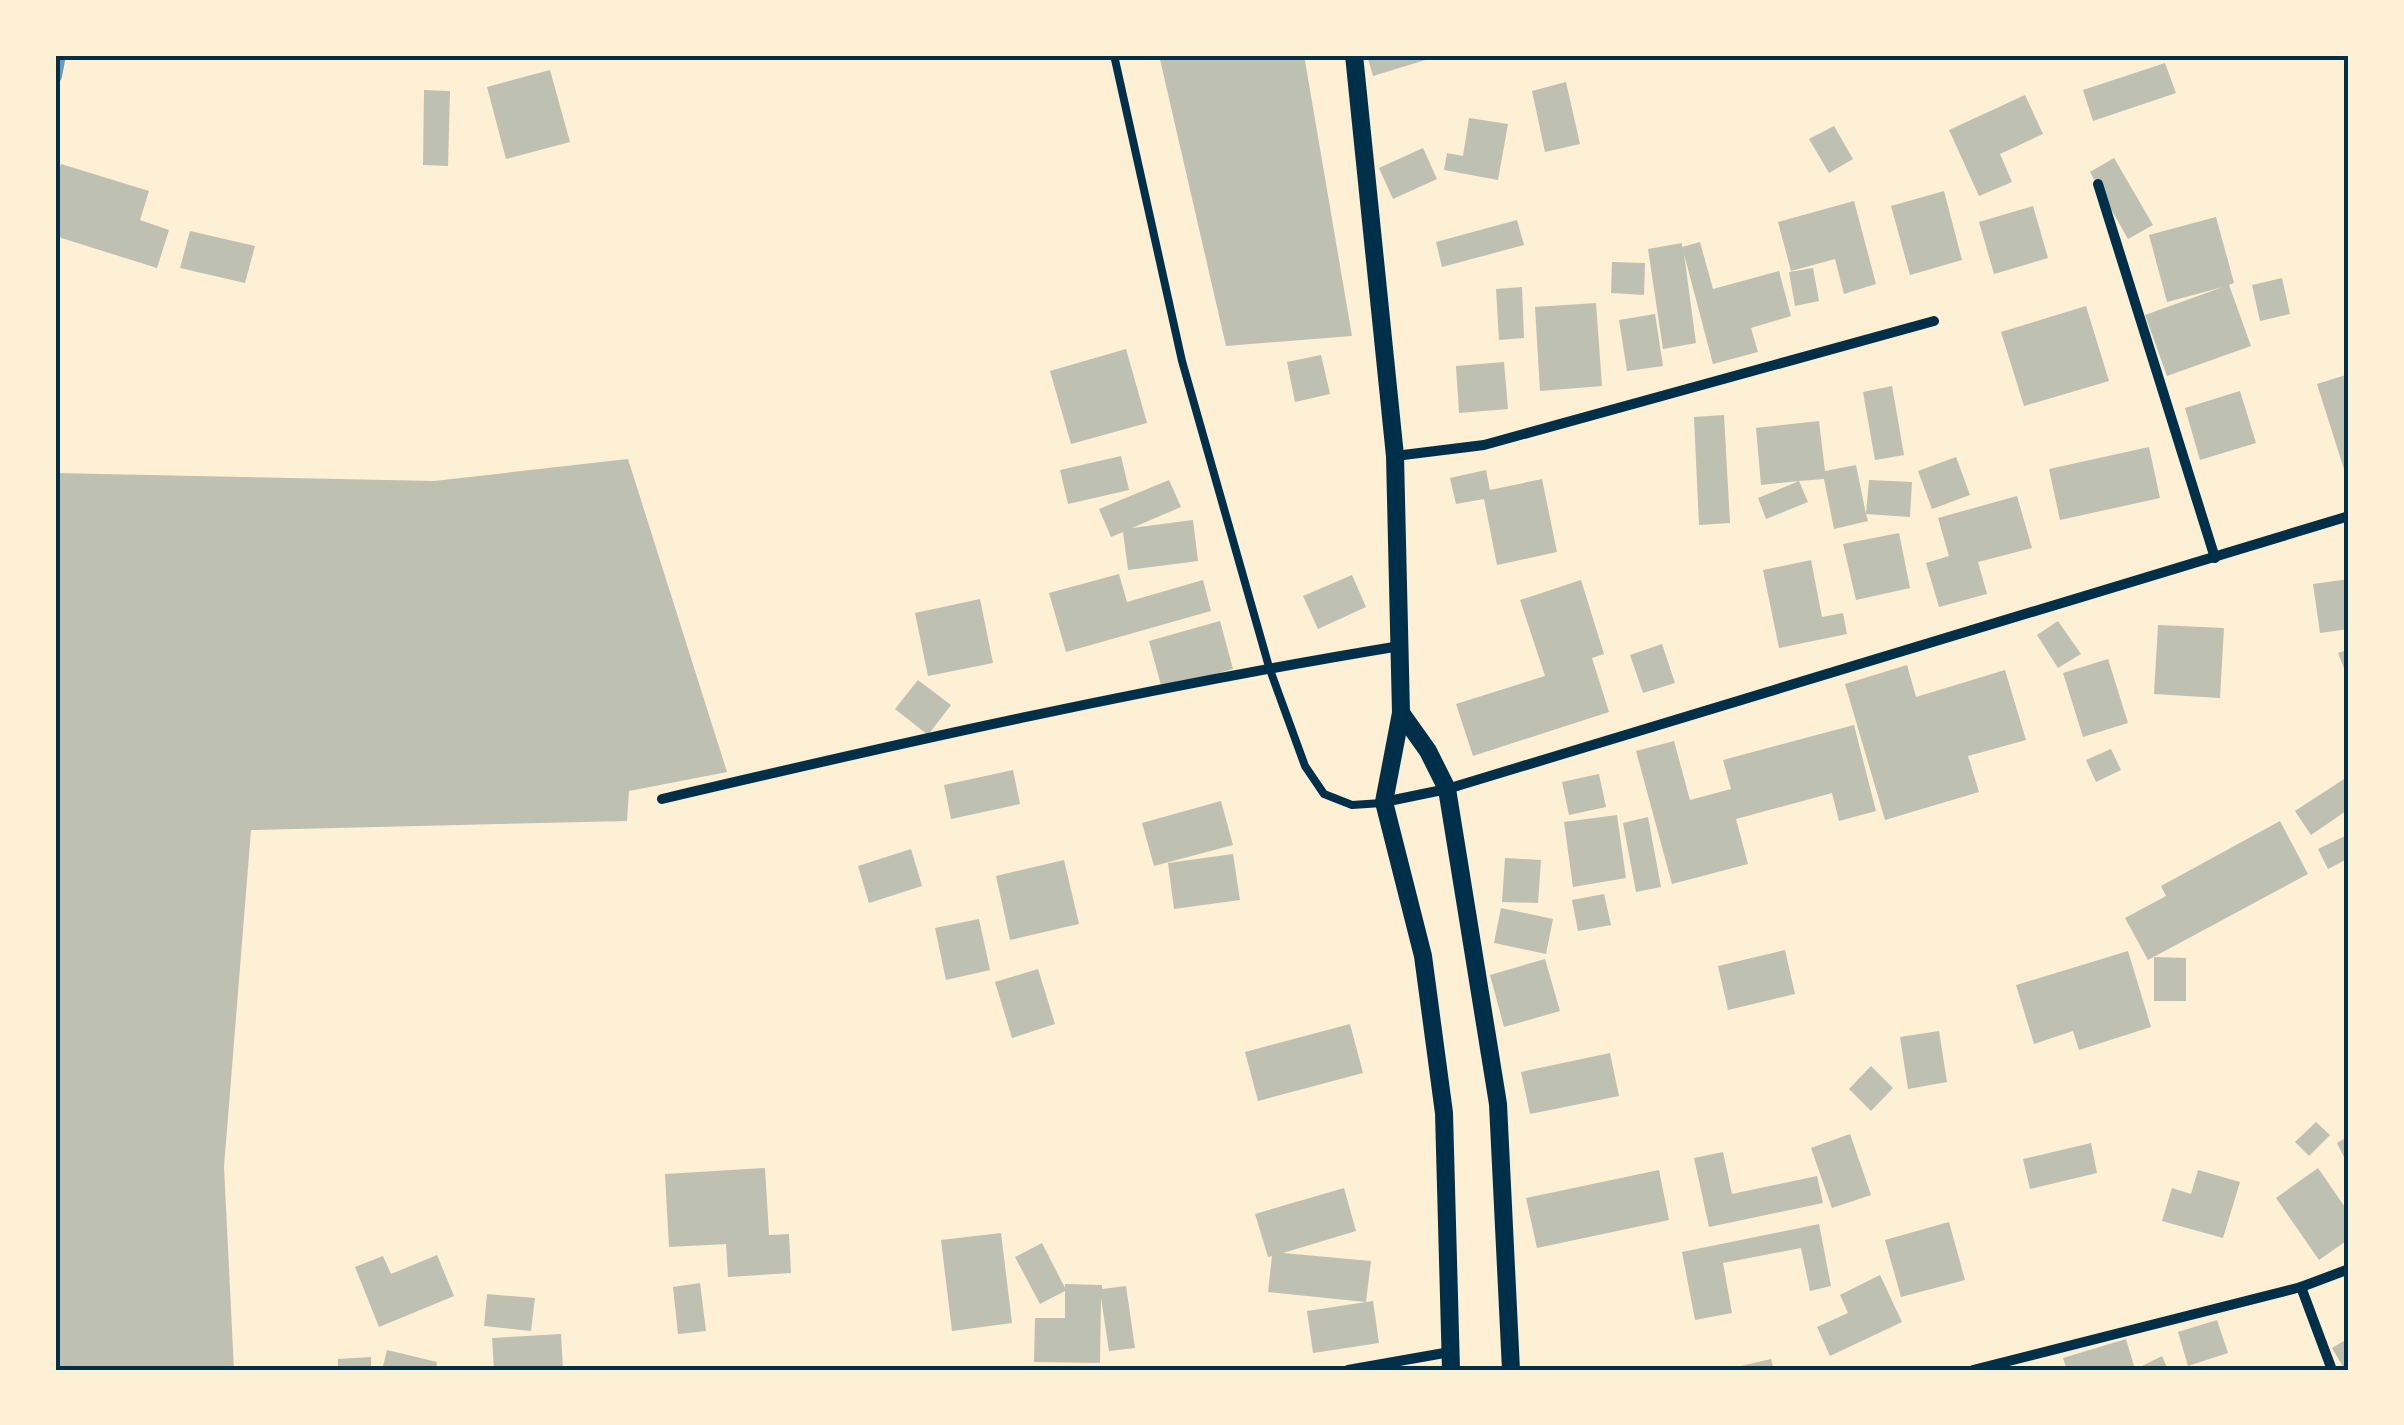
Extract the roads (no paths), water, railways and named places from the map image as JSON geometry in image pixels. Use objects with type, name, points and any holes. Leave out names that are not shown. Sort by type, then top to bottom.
[{"type":"street","points":[[1348,1370],[1450,1361],[1442,1094],[1423,956],[1384,802],[1401,712],[1395,456],[1354,55]]},
{"type":"street","points":[[2098,184],[2215,558]]},
{"type":"street","points":[[1395,456],[1484,444],[1934,321]]},
{"type":"street","points":[[1384,802],[1447,789],[2349,516]]},
{"type":"street","points":[[662,799],[988,722],[1269,667],[1400,646]]},
{"type":"street","points":[[1401,712],[1428,751],[1447,789],[1498,1104],[1511,1370]]},
{"type":"street","points":[[1973,1370],[2301,1288],[2349,1269]]},
{"type":"street","points":[[2301,1288],[2332,1370]]},
{"type":"lane","points":[[1114,55],[1182,362],[1269,667],[1305,766],[1324,794],[1352,805],[1384,802]]},
{"type":"waterway","points":[[55,76],[59,55]]}]
